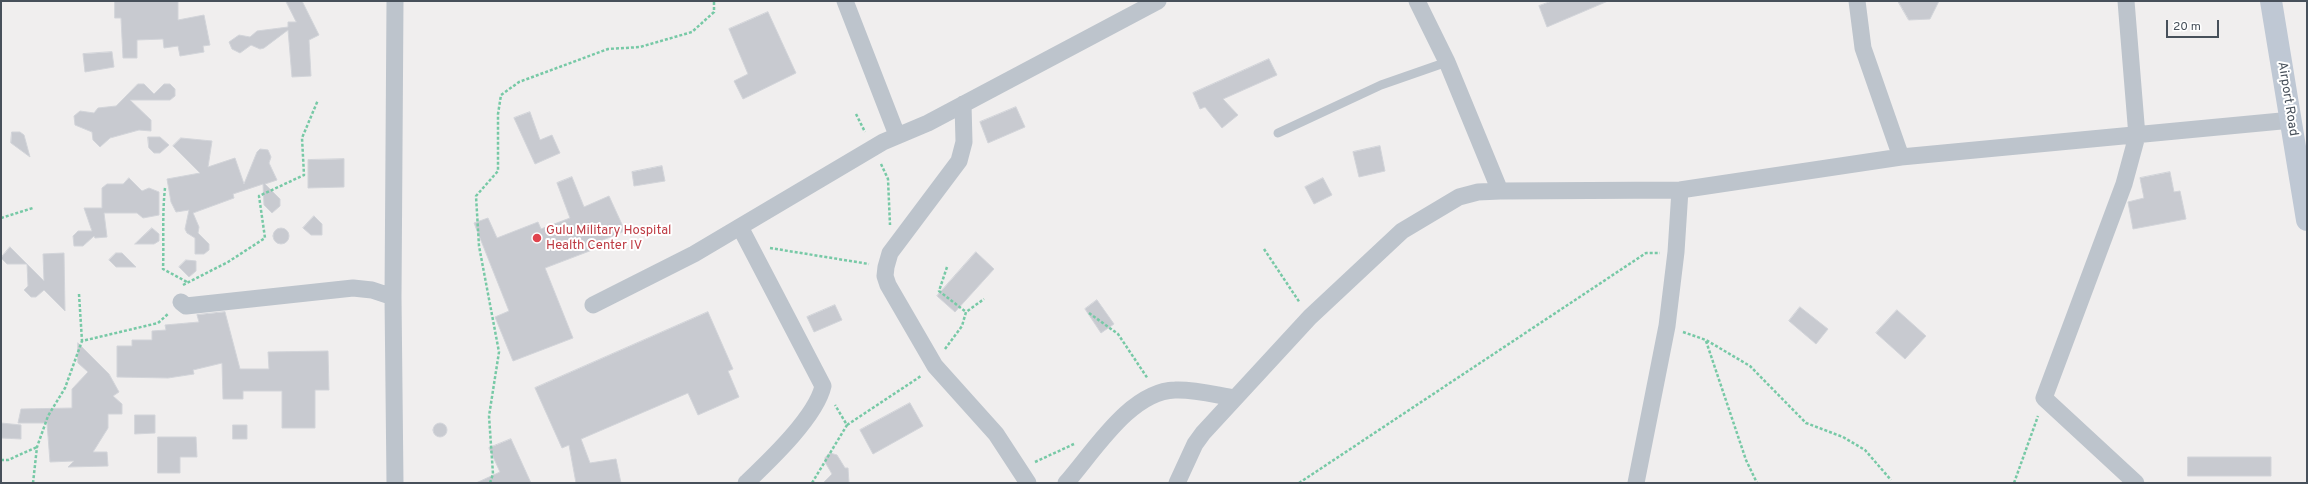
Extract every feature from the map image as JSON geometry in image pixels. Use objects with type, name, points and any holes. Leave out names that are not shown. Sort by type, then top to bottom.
[{"type":"street","points":[[394,483],[393,297],[395,1]]},
{"type":"street","points":[[845,1],[897,135]]},
{"type":"street","points":[[593,305],[633,287],[740,227],[897,135],[928,123],[1158,1]]},
{"type":"street","points":[[1417,1],[1448,62],[1500,190]]},
{"type":"street","points":[[1857,1],[1863,48],[1901,157]]},
{"type":"street","points":[[2126,1],[2137,136],[2124,184],[2044,398],[2136,483]]},
{"type":"street","name":"Airport Road","points":[[2271,1],[2292,120],[2307,220]]},
{"type":"street","points":[[963,104],[964,142],[959,161],[888,260],[885,276],[888,285],[934,363],[996,434],[1025,476]]},
{"type":"street","points":[[1177,483],[1194,444],[1310,317],[1402,232],[1459,197],[1478,192],[1500,190],[1680,190],[1901,157],[2137,136],[2292,120]]},
{"type":"street","points":[[1636,483],[1667,326],[1676,252],[1680,190]]},
{"type":"street","points":[[740,227],[823,386],[820,397],[804,419],[772,458],[746,483]]},
{"type":"street","points":[[181,302],[186,306],[353,288],[372,290],[393,297]]},
{"type":"street","points":[[1066,483],[1112,428],[1145,398],[1158,392],[1175,390],[1235,398]]},
{"type":"lane","points":[[1278,132],[1381,84],[1448,62]]},
{"type":"path","points":[[490,483],[493,474],[489,416],[500,352],[479,246],[476,196],[498,170],[498,114],[501,94],[519,82],[608,49],[640,47],[692,32],[714,12],[714,1]]},
{"type":"path","points":[[749,244],[888,260],[888,179],[856,114]]},
{"type":"path","points":[[165,188],[162,211],[164,234],[163,270],[187,282]]},
{"type":"path","points":[[1,218],[33,208]]},
{"type":"path","points":[[1264,249],[1310,317]]},
{"type":"path","points":[[1299,483],[1646,253],[1676,252]]},
{"type":"path","points":[[947,267],[939,291],[966,312]]},
{"type":"path","points":[[80,294],[82,341]]},
{"type":"path","points":[[812,483],[847,425],[934,363],[941,356],[962,326],[966,312],[984,299]]},
{"type":"path","points":[[1088,313],[1118,334],[1158,392]]},
{"type":"path","points":[[1667,326],[1706,340],[1750,366],[1806,423],[1843,437],[1865,450],[1891,480]]},
{"type":"path","points":[[1706,340],[1746,460],[1757,483]]},
{"type":"path","points":[[823,386],[847,425]]},
{"type":"path","points":[[2014,483],[2044,398]]},
{"type":"path","points":[[1025,476],[1075,443]]},
{"type":"path","points":[[1,460],[8,460],[37,447]]},
{"type":"building","points":[[115,1],[178,1],[178,20],[204,15],[210,45],[203,46],[204,52],[180,56],[178,46],[164,48],[163,39],[137,40],[137,58],[123,58],[121,18],[115,18]]},
{"type":"building","points":[[286,1],[302,1],[319,35],[309,40],[311,76],[292,77],[288,30],[264,48],[260,49],[251,45],[240,53],[232,49],[229,42],[239,35],[250,37],[257,31],[288,27],[288,22],[296,22]]},
{"type":"building","points":[[1552,1],[1608,1],[1547,27],[1539,6]]},
{"type":"building","points":[[1898,1],[1939,1],[1930,19],[1909,20]]},
{"type":"building","points":[[768,12],[796,73],[743,99],[734,81],[748,74],[729,29]]},
{"type":"building","points":[[112,52],[114,67],[85,72],[83,54]]},
{"type":"building","points":[[1269,59],[1277,75],[1223,99],[1238,115],[1222,128],[1205,107],[1200,109],[1193,93]]},
{"type":"building","points":[[138,84],[144,84],[154,94],[164,84],[170,84],[175,89],[175,96],[170,100],[130,100],[151,120],[151,131],[139,130],[110,138],[100,147],[93,140],[92,132],[75,125],[74,116],[80,111],[94,113],[98,108],[116,106]]},
{"type":"building","points":[[1016,107],[1025,127],[988,143],[980,122]]},
{"type":"building","points":[[530,112],[540,140],[552,135],[560,153],[535,164],[514,118]]},
{"type":"building","points":[[12,132],[20,132],[24,135],[30,157],[11,143]]},
{"type":"building","points":[[148,137],[160,137],[169,145],[160,153],[154,153],[149,148]]},
{"type":"building","points":[[181,138],[212,141],[208,167],[235,158],[244,184],[257,152],[260,149],[268,150],[271,157],[269,163],[277,180],[265,184],[280,199],[280,206],[272,213],[264,205],[263,184],[233,194],[234,198],[193,213],[199,227],[198,233],[209,244],[209,250],[204,254],[195,254],[195,238],[187,233],[185,229],[189,210],[176,212],[171,202],[167,179],[200,173],[173,146]]},
{"type":"building","points":[[1380,146],[1385,171],[1359,177],[1353,152]]},
{"type":"building","points":[[344,159],[344,187],[308,188],[308,160]]},
{"type":"building","points":[[662,166],[665,181],[634,186],[632,172]]},
{"type":"building","points":[[2170,172],[2174,192],[2180,191],[2186,219],[2133,229],[2128,202],[2144,198],[2140,178]]},
{"type":"building","points":[[572,177],[584,207],[609,196],[625,231],[598,242],[600,247],[545,268],[573,338],[513,361],[495,317],[509,311],[474,223],[488,218],[497,238],[538,222],[541,229],[570,218],[557,183]]},
{"type":"building","points":[[129,178],[142,191],[149,188],[159,192],[159,215],[143,218],[137,213],[104,213],[107,237],[95,238],[94,236],[83,246],[74,246],[73,236],[78,231],[92,231],[84,208],[102,208],[102,188],[107,184],[123,184]]},
{"type":"building","points":[[1323,178],[1332,195],[1314,204],[1305,187]]},
{"type":"building","points":[[314,216],[322,224],[322,235],[311,235],[303,228]]},
{"type":"building","points":[[152,228],[159,234],[159,241],[154,244],[135,244]]},
{"type":"building","points":[[278,228],[284,228],[289,233],[287,242],[284,244],[278,244],[273,239],[273,233]]},
{"type":"building","points":[[10,247],[27,264],[7,264],[1,258]]},
{"type":"building","points":[[976,252],[994,269],[955,312],[937,296]]},
{"type":"building","points":[[64,253],[65,311],[44,290],[36,297],[31,297],[24,290],[28,286],[27,264],[44,281],[43,254]]},
{"type":"building","points":[[116,253],[122,253],[136,267],[116,267],[109,260]]},
{"type":"building","points":[[186,260],[196,261],[196,271],[189,277],[179,267]]},
{"type":"building","points":[[1097,300],[1114,324],[1101,333],[1085,309]]},
{"type":"building","points":[[835,305],[842,320],[814,332],[807,317]]},
{"type":"building","points":[[1800,307],[1828,329],[1816,344],[1789,321]]},
{"type":"building","points":[[1897,310],[1926,336],[1905,359],[1876,333]]},
{"type":"building","points":[[225,312],[240,369],[269,369],[268,352],[328,351],[329,390],[315,390],[315,428],[282,428],[282,391],[243,391],[243,399],[223,399],[222,363],[193,370],[194,374],[168,378],[117,377],[117,346],[132,346],[132,340],[152,340],[152,331],[166,330],[165,325],[199,322],[197,315]]},
{"type":"building","points":[[708,312],[733,369],[728,371],[739,397],[698,415],[688,393],[581,439],[590,463],[616,459],[621,483],[576,483],[569,445],[562,448],[535,388]]},
{"type":"building","points":[[78,343],[109,374],[119,392],[113,396],[122,404],[122,414],[108,414],[108,428],[93,452],[107,452],[108,466],[68,467],[74,461],[50,462],[47,423],[18,423],[21,409],[72,408],[72,389],[88,372],[78,363]]},
{"type":"building","points":[[910,403],[923,426],[873,454],[860,430]]},
{"type":"building","points":[[135,415],[155,415],[155,433],[135,434]]},
{"type":"building","points":[[1,423],[21,425],[21,439],[1,438]]},
{"type":"building","points":[[437,423],[443,423],[447,427],[447,433],[443,437],[437,437],[433,433],[433,427]]},
{"type":"building","points":[[233,425],[247,425],[247,439],[233,439]]},
{"type":"building","points":[[158,437],[196,437],[197,457],[180,457],[180,473],[158,473]]},
{"type":"building","points":[[511,439],[531,483],[476,483],[500,472],[489,448]]},
{"type":"building","points":[[830,453],[837,455],[845,468],[848,468],[849,483],[823,483],[832,474],[825,462],[825,458]]},
{"type":"building","points":[[2188,457],[2271,457],[2271,476],[2188,476]]},
{"type":"place","name":"Gulu Military Hospital Health Center IV","points":[[537,238]]}]
